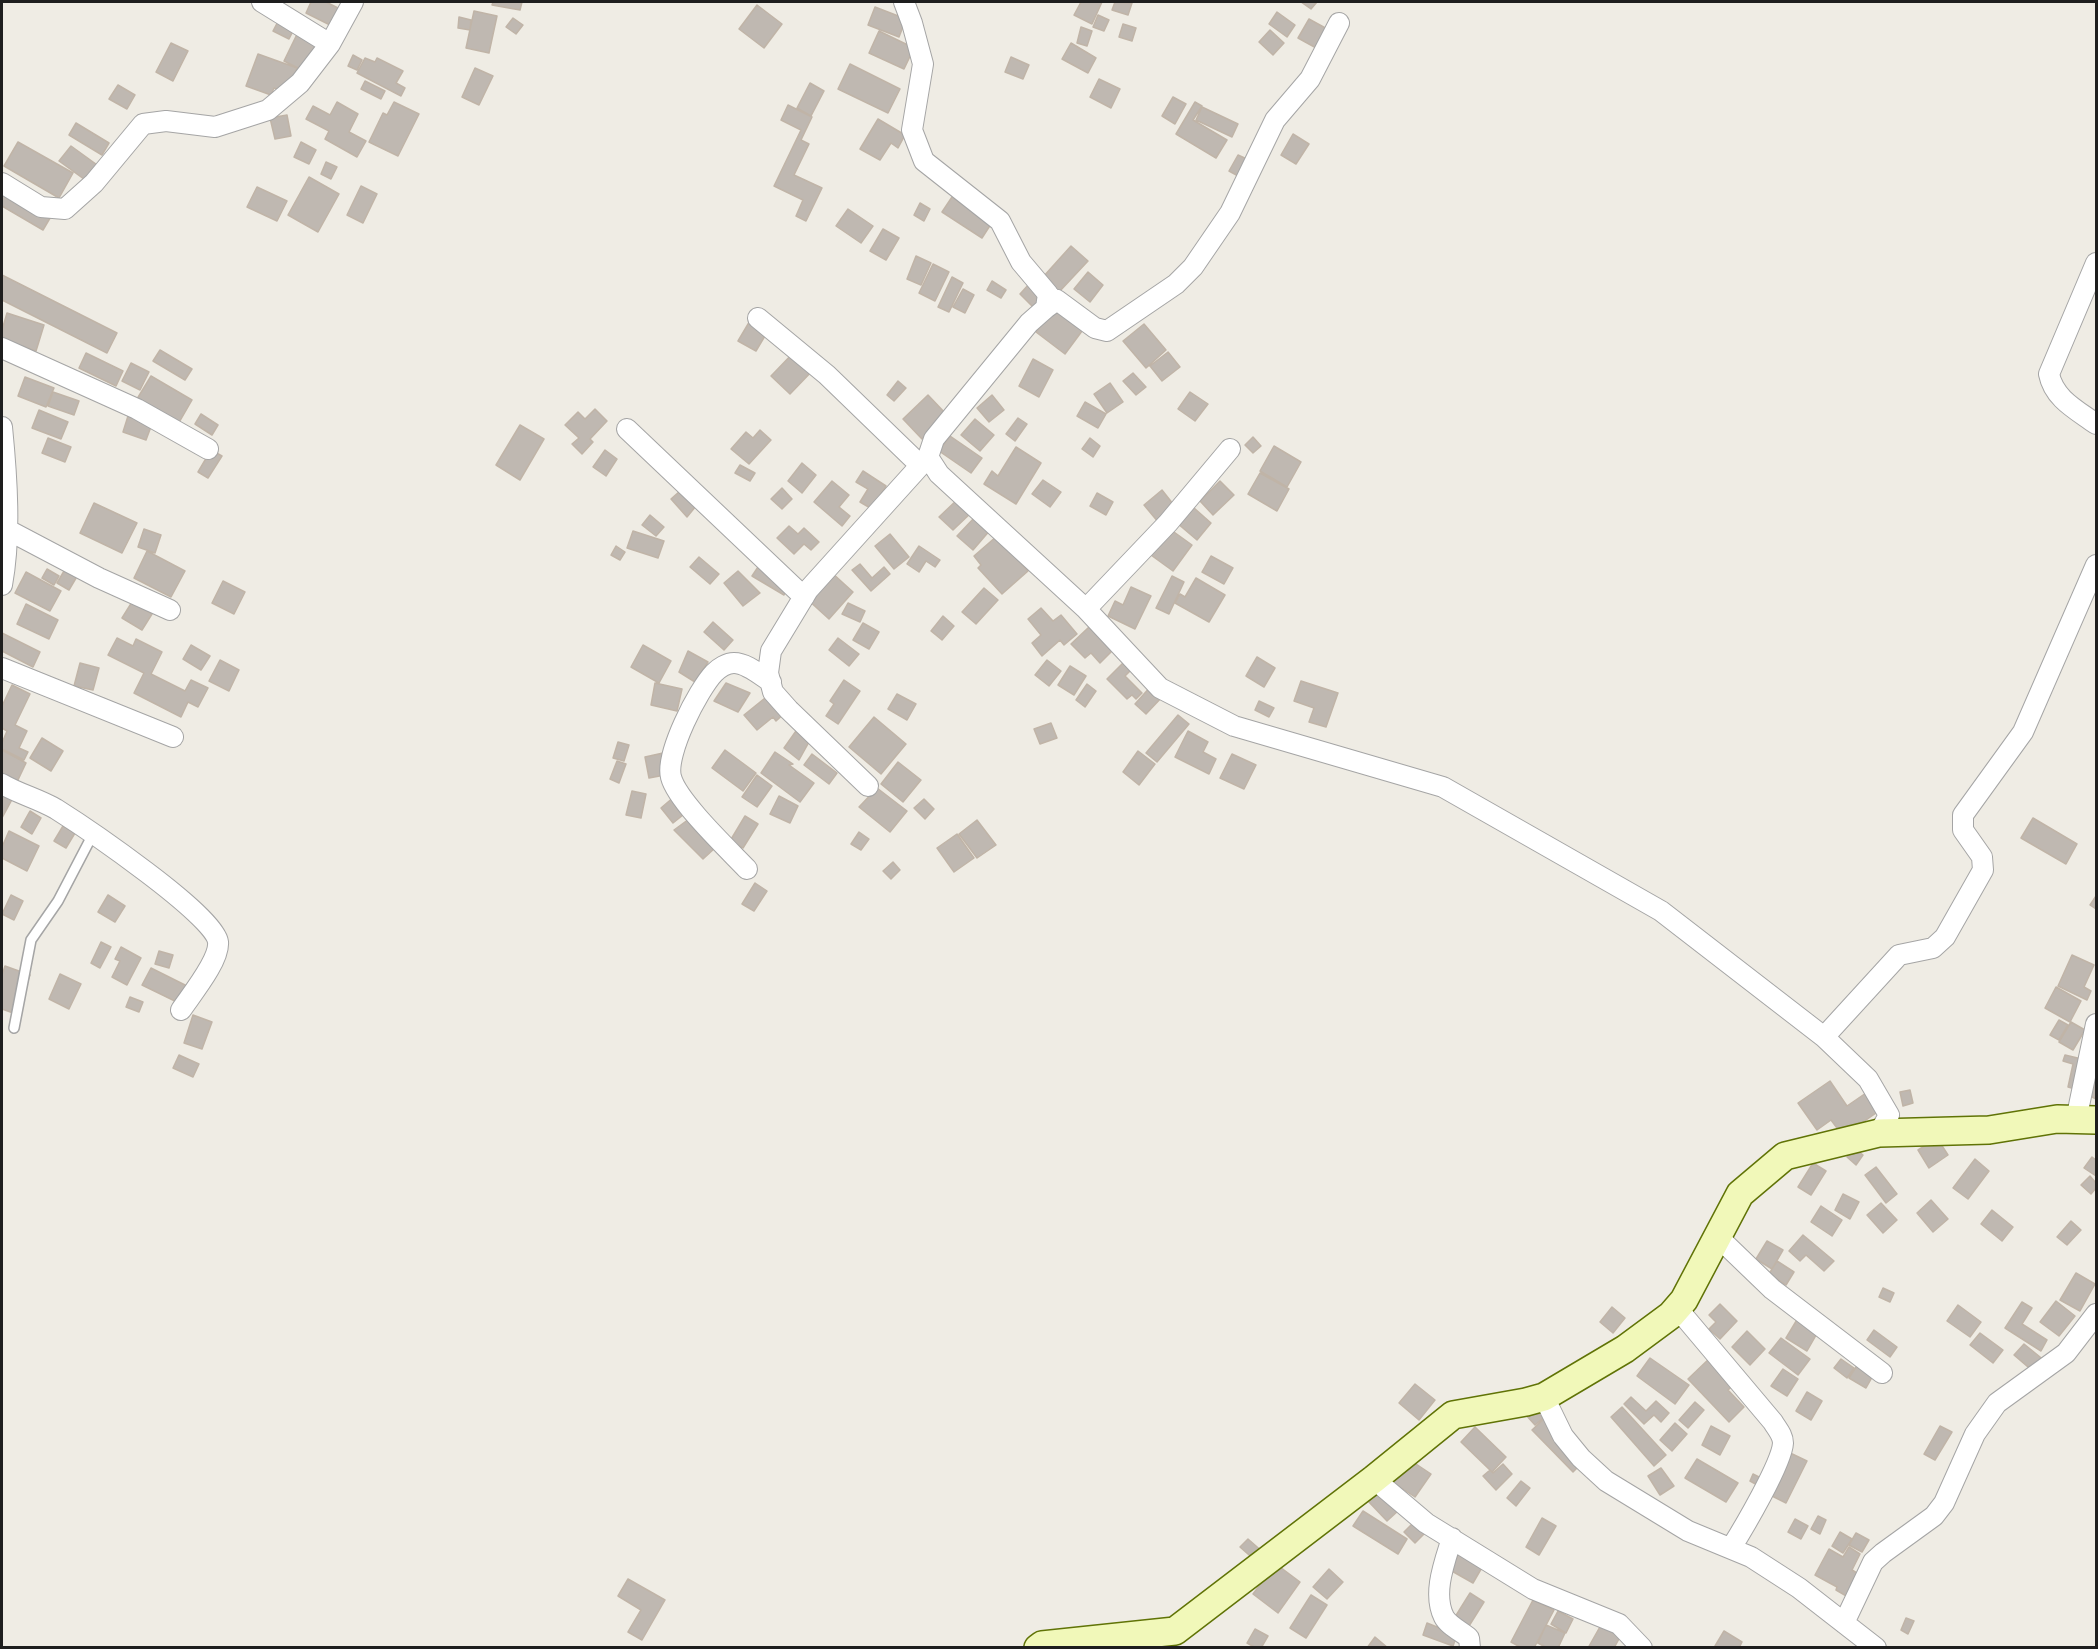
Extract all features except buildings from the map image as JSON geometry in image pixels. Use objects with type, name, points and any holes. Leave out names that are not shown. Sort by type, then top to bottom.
[{"type":"street","points":[[262,2],[330,44]]},
{"type":"street","points":[[2,183],[41,207],[65,209],[94,183],[143,124],[166,121],[215,127],[268,110],[300,83],[330,44],[353,2]]},
{"type":"street","points":[[904,2],[923,64],[912,130],[924,161],[1000,222],[1021,262],[1048,294],[1046,308]]},
{"type":"street","points":[[868,786],[773,692],[768,673],[771,651],[808,590],[924,461],[934,440],[1029,323],[1046,308],[1057,300],[1095,328],[1107,331],[1176,284],[1193,267],[1230,213],[1275,120],[1310,79],[1339,22]]},
{"type":"street","points":[[2097,263],[2049,374],[2052,387],[2065,402],[2097,424]]},
{"type":"street","points":[[759,318],[939,474],[1086,609],[1160,688],[1234,726],[1443,787],[1660,911],[1824,1037],[1868,1079],[1889,1115],[1879,1132]]},
{"type":"street","points":[[2,348],[137,409],[208,449]]},
{"type":"street","points":[[2,427],[5,456],[7,558],[2,585]]},
{"type":"street","points":[[627,429],[804,597]]},
{"type":"street","points":[[1086,609],[1168,523],[1230,448]]},
{"type":"street","points":[[6,529],[99,578],[170,610]]},
{"type":"street","points":[[1824,1037],[1899,955],[1933,948],[1945,937],[1983,870],[1982,857],[1963,831],[1963,815],[2023,732],[2097,565]]},
{"type":"street","points":[[747,869],[678,792],[671,777],[671,764],[677,740],[691,708],[714,673],[725,665],[735,663],[746,666],[771,682]]},
{"type":"street","points":[[2,668],[173,736]]},
{"type":"street","points":[[2,784],[53,808],[139,865],[179,898],[213,932],[218,939],[218,948],[207,970],[181,1010]]},
{"type":"street","points":[[1038,1647],[1175,1631],[1374,1479],[1453,1415],[1544,1397],[1624,1349],[1671,1315],[1684,1300],[1740,1194],[1785,1156],[1879,1132],[1989,1130],[2056,1119],[2086,1120],[2097,1024]]},
{"type":"street","points":[[1718,1237],[1772,1289],[1882,1372]]},
{"type":"street","points":[[1677,1308],[1773,1422],[1782,1436],[1783,1446],[1778,1462],[1731,1548]]},
{"type":"street","points":[[1844,1623],[1873,1562],[1934,1516],[1944,1503],[1974,1434],[1997,1403],[2066,1353],[2097,1314]]},
{"type":"street","points":[[1544,1397],[1563,1436],[1581,1458],[1606,1481],[1688,1531],[1751,1557],[1798,1588],[1875,1647]]},
{"type":"street","points":[[1374,1479],[1426,1523],[1533,1588],[1619,1624],[1642,1647]]},
{"type":"street","points":[[1452,1538],[1441,1579],[1440,1600],[1444,1618],[1469,1638],[1470,1647]]},
{"type":"lane","points":[[14,1028],[31,940],[58,901],[93,834]]}]
